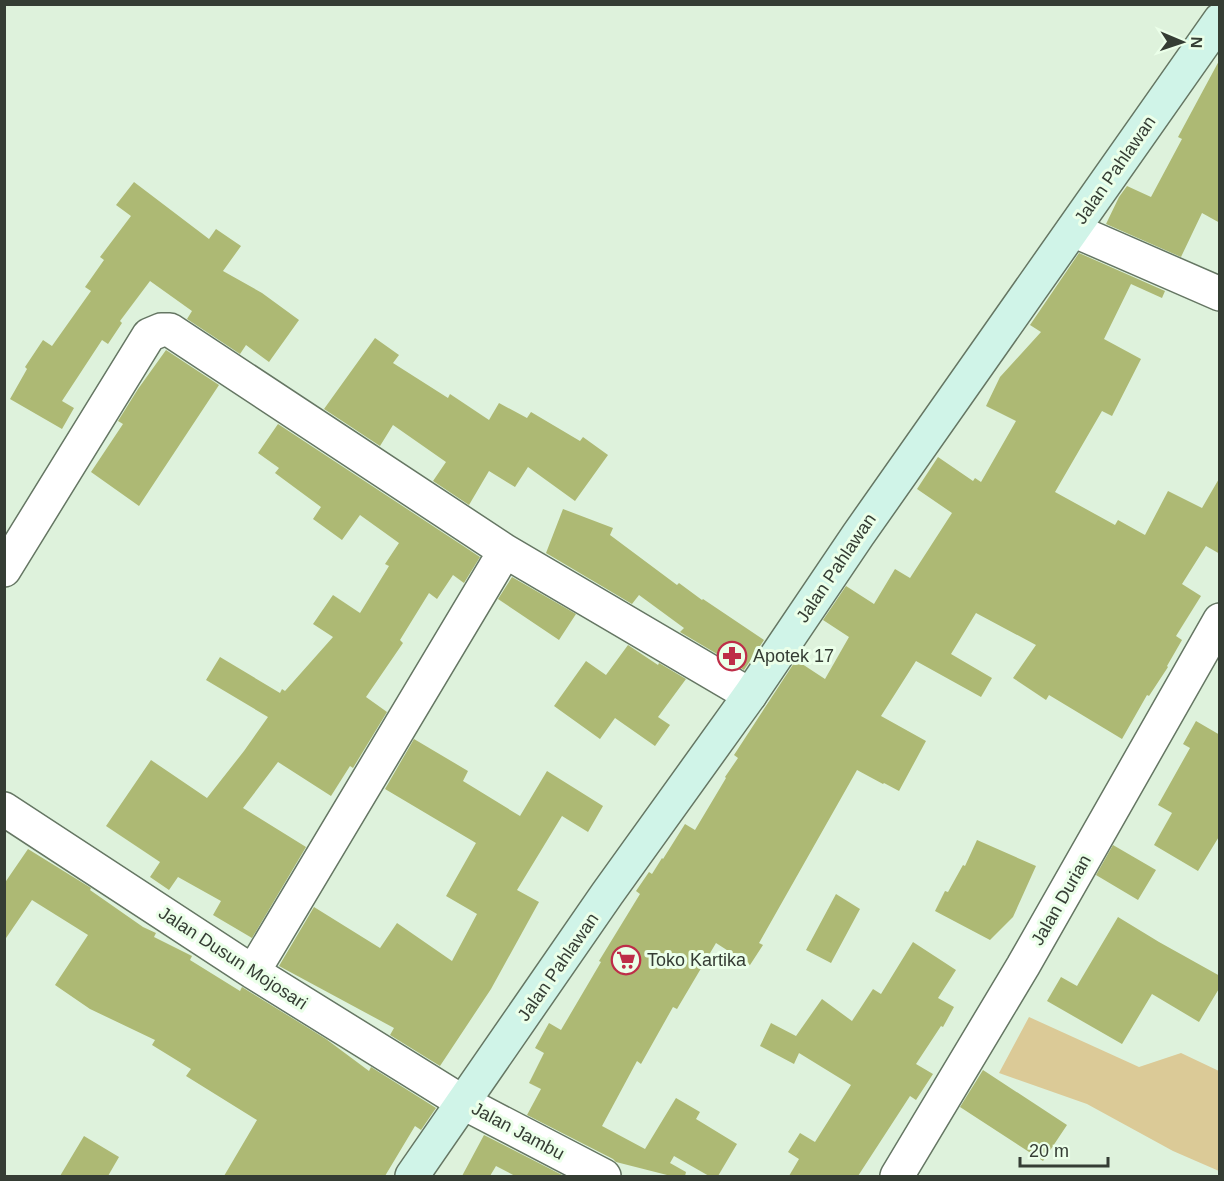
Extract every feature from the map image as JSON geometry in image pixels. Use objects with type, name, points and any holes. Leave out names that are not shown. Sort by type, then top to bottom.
[{"type":"main road","name":"Jalan Pahlawan","points":[[412,1176],[1220,20]]},
{"type":"street","points":[[1073,230],[1220,294]]},
{"type":"street","points":[[4,570],[149,335],[161,330],[170,330],[505,551],[750,695]]},
{"type":"street","points":[[253,972],[505,551]]},
{"type":"street","name":"Jalan Durian","points":[[897,1176],[1023,966],[1220,620]]},
{"type":"street","name":"Jalan Dusun Mojosari","points":[[4,809],[253,972],[464,1103]]},
{"type":"street","name":"Jalan Jambu","points":[[464,1103],[604,1176]]},
{"type":"shaded area","points":[[1029,1017],[1139,1067],[1181,1053],[1219,1071],[1219,1171],[1173,1151],[1087,1104],[999,1073]]},
{"type":"building","points":[[1220,59],[1220,223],[1202,213],[1181,257],[1106,224],[1127,186],[1151,197],[1182,139],[1178,137]]},
{"type":"building","points":[[134,182],[209,239],[216,229],[241,246],[223,271],[262,293],[299,320],[269,362],[246,345],[240,354],[187,319],[192,311],[150,281],[120,321],[122,323],[108,344],[102,340],[62,401],[74,408],[62,429],[10,399],[27,369],[25,367],[43,340],[52,346],[91,291],[85,287],[104,260],[100,257],[131,216],[116,205]]},
{"type":"building","points":[[1079,253],[1165,291],[1162,298],[1131,284],[1104,339],[1141,359],[1112,416],[1102,411],[1055,492],[1115,525],[1118,520],[1145,535],[1168,491],[1202,508],[1220,477],[1220,554],[1206,546],[1182,584],[1201,596],[1176,636],[1182,640],[1168,667],[1149,696],[1147,695],[1122,739],[1049,695],[1046,700],[1013,678],[1036,645],[976,613],[951,654],[992,678],[981,697],[916,661],[881,716],[926,741],[899,791],[857,770],[759,943],[763,945],[750,965],[716,943],[677,1009],[673,1007],[641,1064],[637,1061],[602,1126],[645,1149],[676,1098],[700,1112],[696,1119],[737,1144],[718,1176],[709,1176],[674,1156],[670,1163],[686,1172],[685,1176],[671,1176],[616,1162],[527,1115],[541,1089],[529,1083],[544,1053],[535,1048],[549,1023],[561,1030],[640,894],[636,891],[649,872],[652,874],[663,859],[685,824],[695,830],[738,758],[734,755],[796,660],[825,679],[849,637],[823,620],[846,586],[874,604],[895,569],[910,578],[952,513],[917,489],[938,457],[973,481],[975,478],[981,482],[1016,421],[986,406],[1000,377],[1041,332],[1030,325]]},
{"type":"building","points":[[375,338],[399,355],[393,363],[448,398],[450,394],[489,420],[499,403],[527,418],[531,412],[580,441],[583,437],[608,455],[575,501],[528,467],[515,487],[489,471],[469,505],[433,481],[446,462],[393,425],[380,446],[324,409]]},
{"type":"building","points":[[166,350],[219,385],[139,506],[91,472],[123,424],[118,421]]},
{"type":"building","points":[[278,424],[480,557],[464,583],[453,575],[437,599],[429,593],[400,640],[403,643],[366,697],[387,712],[353,768],[350,766],[331,796],[278,762],[243,808],[306,847],[252,938],[213,915],[221,901],[178,877],[169,890],[150,877],[160,862],[106,826],[151,760],[207,798],[268,717],[206,680],[220,657],[280,693],[282,689],[285,691],[333,637],[313,624],[333,595],[360,613],[389,566],[385,564],[399,543],[360,515],[342,540],[313,519],[321,507],[275,473],[279,468],[258,453]]},
{"type":"building","points":[[563,509],[613,528],[610,535],[677,585],[679,583],[764,640],[744,670],[680,632],[684,628],[639,595],[632,604],[546,553]]},
{"type":"building","points":[[512,577],[576,614],[559,640],[498,599]]},
{"type":"building","points":[[628,645],[658,665],[659,663],[686,679],[658,717],[670,725],[655,746],[615,718],[600,739],[554,706],[586,661],[606,675]]},
{"type":"building","points":[[1196,721],[1220,735],[1220,835],[1198,871],[1154,845],[1172,813],[1158,805],[1190,748],[1183,744]]},
{"type":"building","points":[[414,739],[468,771],[463,781],[520,816],[547,771],[603,806],[588,832],[562,816],[517,890],[539,902],[491,989],[440,1066],[390,1035],[394,1028],[279,966],[314,907],[380,948],[397,923],[452,961],[477,914],[446,896],[476,843],[385,789]]},
{"type":"building","points":[[977,840],[1036,866],[1013,917],[990,940],[935,911],[945,891],[948,892],[963,865],[965,866]]},
{"type":"building","points":[[1113,845],[1156,870],[1138,900],[1096,875]]},
{"type":"building","points":[[28,849],[91,888],[90,890],[143,927],[156,933],[154,937],[192,956],[190,960],[240,991],[242,987],[326,1039],[369,1071],[371,1067],[436,1108],[421,1130],[415,1126],[385,1176],[224,1176],[257,1120],[186,1076],[191,1069],[152,1045],[155,1040],[90,1009],[55,985],[88,935],[32,900],[4,941],[4,884]]},
{"type":"building","points":[[836,894],[860,909],[831,963],[806,950]]},
{"type":"building","points":[[1118,917],[1220,976],[1220,987],[1199,1022],[1152,994],[1122,1044],[1047,1001],[1061,977],[1077,986]]},
{"type":"building","points":[[913,942],[956,970],[938,998],[954,1007],[943,1027],[941,1026],[916,1064],[933,1074],[916,1100],[910,1096],[858,1176],[789,1176],[799,1159],[788,1152],[800,1133],[815,1142],[851,1085],[799,1053],[794,1064],[760,1046],[771,1023],[796,1036],[822,999],[852,1021],[873,989],[881,994]]},
{"type":"building","points":[[983,1070],[1067,1125],[1043,1161],[960,1107]]},
{"type":"building","points":[[484,1135],[564,1176],[515,1176],[496,1166],[490,1176],[462,1176]]},
{"type":"building","points":[[84,1136],[119,1157],[108,1176],[60,1176]]},
{"type":"place","name":"Apotek 17","points":[[732,656]]},
{"type":"place","name":"Toko Kartika","points":[[626,960]]}]
